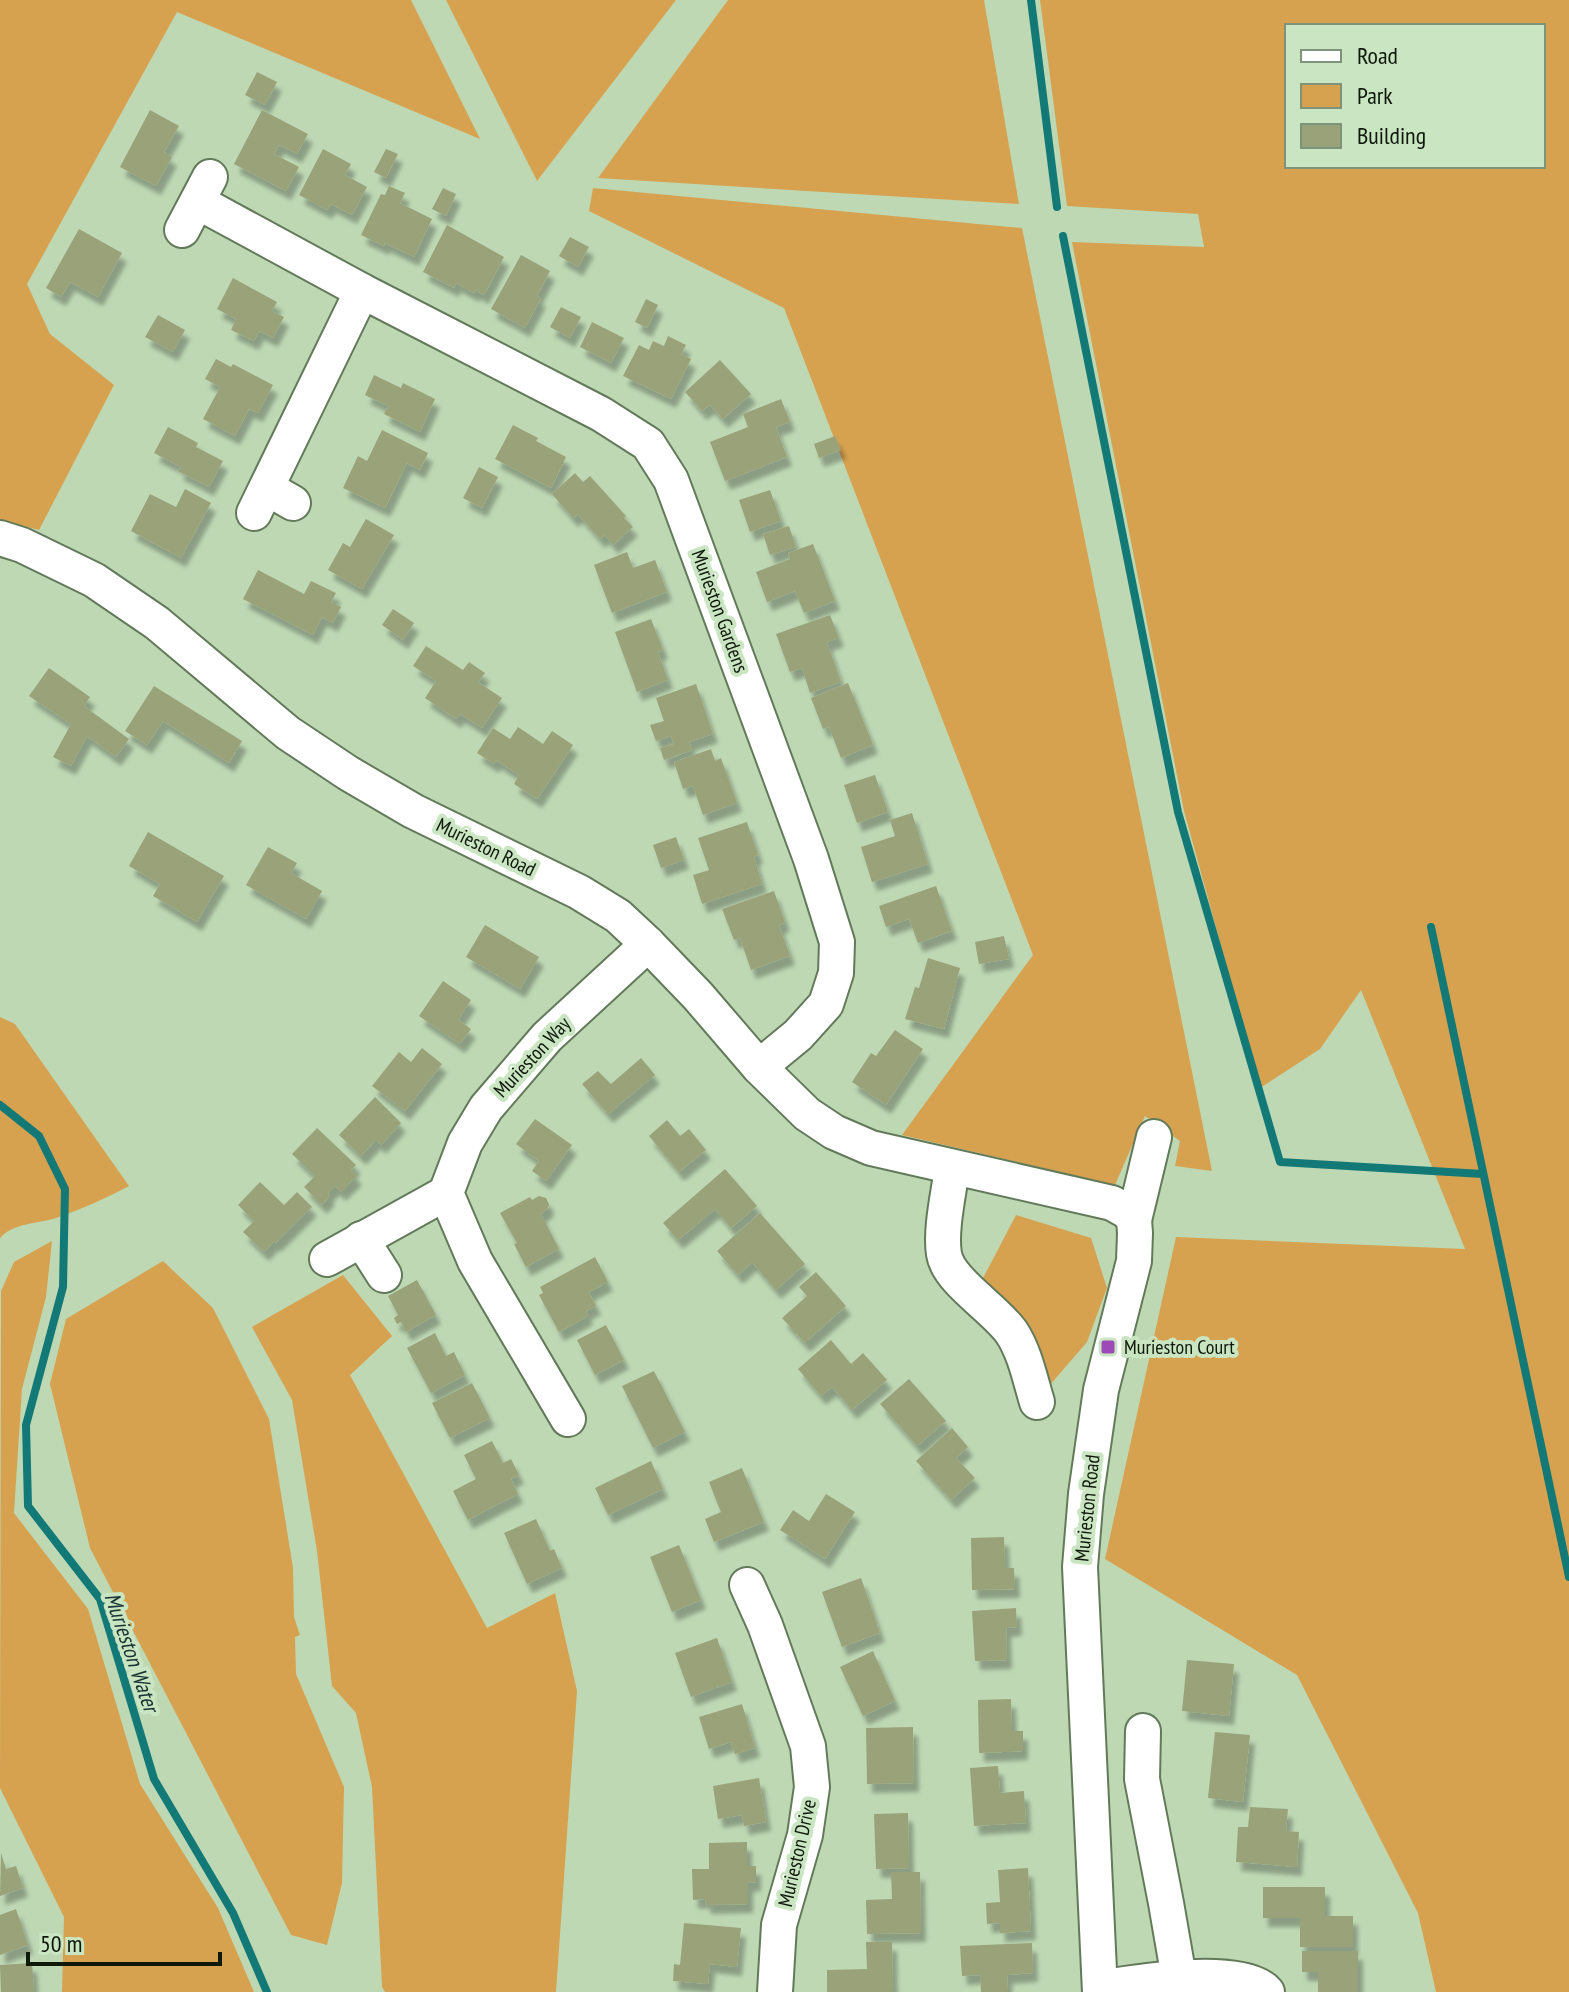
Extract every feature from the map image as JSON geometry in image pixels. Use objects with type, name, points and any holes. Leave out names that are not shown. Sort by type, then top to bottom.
[{"type":"street","name":"Murieston Gardens","points":[[197,203],[601,414],[648,444],[671,480],[811,859],[837,942],[836,973],[826,1004],[798,1035],[759,1067]]},
{"type":"street","points":[[271,501],[362,291]]},
{"type":"street","name":"Murieston Road","points":[[0,538],[22,545],[94,580],[157,623],[288,733],[348,773],[413,811],[579,892],[618,916],[698,996],[759,1067],[807,1114],[834,1132],[871,1148],[1112,1203],[1128,1212],[1134,1220],[1134,1261],[1101,1390],[1086,1494],[1080,1567],[1100,1990]]},
{"type":"street","name":"Murieston Way","points":[[446,1193],[465,1143],[486,1108],[547,1037],[648,944]]},
{"type":"street","points":[[1134,1220],[1154,1137]]},
{"type":"street","points":[[952,1168],[943,1238],[944,1257],[956,1277],[1010,1330],[1020,1347],[1037,1402]]},
{"type":"street","points":[[327,1259],[446,1193],[475,1261],[568,1419]]},
{"type":"street","points":[[361,1239],[384,1275]]},
{"type":"street","name":"Murieston Drive","points":[[747,1585],[778,1617],[808,1746],[812,1787],[805,1835],[779,1925],[775,1992]]},
{"type":"street","points":[[1143,1731],[1142,1779],[1179,1978]]},
{"type":"street","points":[[1100,1990],[1144,1980],[1210,1976],[1240,1979],[1261,1985],[1267,1992]]},
{"type":"green space","points":[[0,0],[411,0],[480,139],[177,12],[27,284],[50,334],[114,385],[39,530],[0,520]]},
{"type":"green space","points":[[446,0],[676,0],[537,181]]},
{"type":"green space","points":[[728,0],[984,0],[1019,204],[598,178]]},
{"type":"green space","points":[[1040,0],[1569,0],[1569,1992],[1436,1992],[1418,1913],[1297,1675],[1105,1559],[1176,1237],[1465,1249],[1361,990],[1320,1049],[1260,1088],[1184,811],[1072,242],[1204,247],[1198,214],[1067,206]]},
{"type":"green space","points":[[593,188],[1022,228],[1212,1171],[1175,1166],[1180,1141],[1145,1116],[1115,1185],[902,1135],[1033,955],[784,308],[589,211]]},
{"type":"green space","points":[[0,1017],[15,1024],[129,1186],[59,1217],[12,1229],[0,1238]]},
{"type":"green space","points":[[1016,1215],[1091,1238],[1107,1288],[1087,1342],[1049,1386],[981,1282]]},
{"type":"green space","points":[[52,1241],[46,1297],[22,1389],[14,1513],[88,1609],[140,1784],[218,1908],[254,1992],[62,1992],[64,1917],[0,1788],[1,1291],[14,1262]]},
{"type":"green space","points":[[163,1261],[213,1308],[269,1419],[293,1568],[294,1617],[300,1635],[295,1637],[296,1674],[344,1787],[342,1883],[327,1945],[291,1935],[90,1548],[50,1384],[66,1319]]},
{"type":"green space","points":[[343,1275],[392,1336],[350,1375],[487,1628],[555,1593],[577,1691],[556,1992],[385,1992],[382,1987],[372,1787],[356,1713],[332,1686],[317,1551],[292,1400],[252,1327]]},
{"type":"building","points":[[257,72],[277,82],[265,105],[245,95]]},
{"type":"building","points":[[150,110],[179,126],[164,152],[172,157],[156,186],[120,167]]},
{"type":"building","points":[[262,110],[308,134],[297,154],[279,145],[274,154],[299,167],[286,191],[234,164]]},
{"type":"building","points":[[323,149],[351,164],[345,175],[367,187],[352,215],[331,204],[327,210],[299,195]]},
{"type":"building","points":[[386,149],[398,154],[386,178],[374,172]]},
{"type":"building","points":[[389,186],[405,193],[400,203],[432,219],[414,257],[361,235],[381,194],[385,195]]},
{"type":"building","points":[[443,188],[456,194],[446,216],[432,209]]},
{"type":"building","points":[[447,225],[504,257],[484,295],[456,283],[454,288],[423,272]]},
{"type":"building","points":[[79,229],[122,253],[98,297],[70,282],[61,297],[46,288]]},
{"type":"building","points":[[570,237],[589,247],[578,267],[559,256]]},
{"type":"building","points":[[521,255],[550,271],[537,296],[541,298],[525,328],[491,309]]},
{"type":"building","points":[[233,278],[277,302],[272,311],[284,317],[273,338],[259,331],[254,341],[231,330],[236,319],[217,309]]},
{"type":"building","points":[[646,299],[658,305],[647,328],[635,322]]},
{"type":"building","points":[[561,307],[581,317],[570,338],[550,327]]},
{"type":"building","points":[[158,315],[185,330],[173,352],[145,337]]},
{"type":"building","points":[[592,322],[624,338],[611,363],[580,347]]},
{"type":"building","points":[[668,336],[686,345],[681,354],[691,359],[671,399],[623,376],[639,345],[649,350],[653,341],[664,346]]},
{"type":"building","points":[[216,359],[231,367],[233,364],[273,385],[258,413],[249,409],[235,436],[203,419],[220,387],[205,379]]},
{"type":"building","points":[[720,360],[751,394],[723,419],[710,405],[702,411],[685,392]]},
{"type":"building","points":[[374,375],[401,388],[403,383],[435,399],[420,432],[384,414],[388,406],[365,395]]},
{"type":"building","points":[[781,399],[790,422],[776,427],[787,457],[725,481],[710,442],[748,427],[743,414]]},
{"type":"building","points":[[513,425],[566,457],[551,488],[495,459]]},
{"type":"building","points":[[168,427],[223,461],[209,487],[178,471],[181,467],[154,453]]},
{"type":"building","points":[[382,430],[428,453],[420,470],[407,463],[385,508],[343,488],[358,456],[367,461]]},
{"type":"building","points":[[835,436],[841,450],[819,458],[814,444]]},
{"type":"building","points":[[479,467],[498,477],[482,508],[463,498]]},
{"type":"building","points":[[575,473],[583,482],[590,476],[633,527],[613,545],[605,535],[600,539],[578,514],[573,518],[552,494]]},
{"type":"building","points":[[185,489],[211,503],[181,558],[131,531],[150,494],[176,507]]},
{"type":"building","points":[[770,490],[781,521],[750,532],[739,500]]},
{"type":"building","points":[[366,519],[394,535],[362,589],[328,570],[343,543],[350,547]]},
{"type":"building","points":[[789,526],[796,547],[770,555],[763,534]]},
{"type":"building","points":[[813,544],[835,601],[804,613],[795,591],[767,602],[756,572],[790,559],[788,553]]},
{"type":"building","points":[[627,552],[633,568],[655,560],[667,592],[612,613],[594,565]]},
{"type":"building","points":[[258,570],[304,594],[311,581],[336,593],[331,602],[341,607],[333,623],[322,617],[313,635],[243,599]]},
{"type":"building","points":[[393,609],[414,623],[403,640],[382,625]]},
{"type":"building","points":[[830,615],[839,638],[827,642],[841,682],[810,693],[802,668],[790,672],[776,634]]},
{"type":"building","points":[[651,619],[663,650],[658,652],[668,680],[637,692],[615,632]]},
{"type":"building","points":[[426,646],[463,670],[469,662],[485,673],[478,682],[502,698],[482,728],[460,714],[456,719],[425,698],[436,681],[413,666]]},
{"type":"building","points":[[49,668],[90,697],[84,706],[129,739],[116,757],[87,736],[71,766],[53,757],[71,724],[29,696]]},
{"type":"building","points":[[848,683],[873,745],[841,758],[829,727],[823,729],[811,698]]},
{"type":"building","points":[[696,684],[713,734],[689,742],[692,750],[664,760],[660,748],[674,744],[671,736],[656,741],[650,725],[664,721],[656,698]]},
{"type":"building","points":[[154,686],[242,741],[229,763],[163,721],[147,745],[125,731]]},
{"type":"building","points":[[518,727],[543,744],[552,731],[573,745],[537,799],[514,784],[519,775],[496,760],[494,764],[477,753],[493,728],[510,739]]},
{"type":"building","points":[[711,749],[715,761],[721,758],[737,803],[703,815],[693,786],[683,789],[674,762]]},
{"type":"building","points":[[875,775],[888,812],[857,823],[844,785]]},
{"type":"building","points":[[912,813],[928,864],[872,882],[861,847],[895,836],[890,820]]},
{"type":"building","points":[[747,822],[758,855],[754,857],[762,884],[702,904],[693,875],[709,870],[698,838]]},
{"type":"building","points":[[148,832],[224,876],[197,922],[153,896],[160,884],[129,866]]},
{"type":"building","points":[[676,837],[684,860],[661,868],[653,845]]},
{"type":"building","points":[[268,847],[297,863],[291,873],[322,891],[306,919],[246,885]]},
{"type":"building","points":[[936,886],[952,931],[918,943],[909,919],[886,927],[879,906]]},
{"type":"building","points":[[774,891],[785,923],[779,925],[790,956],[751,970],[740,938],[734,940],[722,909]]},
{"type":"building","points":[[485,925],[539,957],[520,989],[466,957]]},
{"type":"building","points":[[1004,936],[1009,959],[979,964],[975,942]]},
{"type":"building","points":[[928,958],[960,968],[944,1029],[905,1019]]},
{"type":"building","points":[[443,981],[471,1000],[458,1020],[471,1029],[460,1044],[419,1016]]},
{"type":"building","points":[[895,1030],[923,1049],[886,1105],[852,1082],[871,1053],[876,1056]]},
{"type":"building","points":[[422,1048],[442,1064],[405,1111],[372,1086],[399,1052],[411,1062]]},
{"type":"building","points":[[641,1058],[655,1075],[608,1114],[582,1084],[598,1071],[611,1084]]},
{"type":"building","points":[[375,1097],[401,1123],[381,1145],[376,1140],[361,1156],[339,1135]]},
{"type":"building","points":[[535,1119],[572,1145],[546,1181],[532,1171],[539,1161],[516,1144]]},
{"type":"building","points":[[667,1120],[680,1136],[689,1129],[706,1150],[679,1172],[649,1136]]},
{"type":"building","points":[[317,1128],[356,1165],[351,1170],[357,1176],[341,1192],[335,1186],[322,1205],[304,1187],[315,1176],[292,1154]]},
{"type":"building","points":[[725,1169],[757,1206],[731,1228],[715,1209],[678,1240],[663,1223]]},
{"type":"building","points":[[260,1182],[284,1205],[297,1192],[312,1207],[264,1252],[243,1232],[254,1221],[238,1205]]},
{"type":"building","points":[[539,1196],[546,1198],[549,1204],[541,1214],[559,1249],[526,1267],[500,1213],[530,1197],[532,1200]]},
{"type":"building","points":[[760,1213],[805,1264],[776,1290],[752,1262],[738,1275],[717,1251]]},
{"type":"building","points":[[595,1257],[608,1282],[589,1292],[596,1306],[586,1311],[588,1316],[559,1332],[539,1295],[543,1293],[540,1287]]},
{"type":"building","points":[[816,1272],[846,1306],[805,1343],[782,1318],[807,1296],[799,1287]]},
{"type":"building","points":[[417,1280],[436,1315],[406,1332],[401,1322],[397,1324],[394,1318],[398,1315],[388,1296]]},
{"type":"building","points":[[606,1325],[624,1360],[595,1375],[577,1340]]},
{"type":"building","points":[[435,1333],[446,1356],[454,1352],[465,1375],[431,1393],[407,1348]]},
{"type":"building","points":[[831,1340],[851,1364],[863,1353],[887,1380],[852,1410],[832,1387],[821,1396],[798,1369]]},
{"type":"building","points":[[654,1371],[685,1432],[653,1448],[622,1386]]},
{"type":"building","points":[[909,1379],[946,1421],[917,1446],[880,1404]]},
{"type":"building","points":[[472,1383],[490,1418],[450,1438],[432,1403]]},
{"type":"building","points":[[952,1428],[968,1447],[956,1458],[975,1478],[951,1500],[916,1461]]},
{"type":"building","points":[[492,1441],[503,1463],[511,1459],[519,1475],[511,1479],[518,1494],[468,1520],[453,1491],[476,1479],[464,1455]]},
{"type":"building","points":[[651,1461],[663,1489],[608,1515],[595,1488]]},
{"type":"building","points":[[742,1468],[764,1522],[714,1542],[705,1519],[721,1512],[709,1482]]},
{"type":"building","points":[[826,1494],[855,1512],[825,1559],[780,1530],[793,1510],[809,1521]]},
{"type":"building","points":[[536,1519],[550,1551],[554,1549],[562,1568],[527,1584],[504,1533]]},
{"type":"building","points":[[1004,1537],[1005,1568],[1014,1568],[1015,1589],[972,1590],[971,1538]]},
{"type":"building","points":[[679,1545],[701,1600],[672,1612],[650,1557]]},
{"type":"building","points":[[861,1578],[880,1633],[842,1647],[822,1592]]},
{"type":"building","points":[[1016,1608],[1017,1627],[1006,1628],[1007,1660],[975,1661],[972,1611]]},
{"type":"building","points":[[717,1638],[732,1682],[691,1697],[675,1653]]},
{"type":"building","points":[[873,1651],[895,1701],[863,1716],[840,1667]]},
{"type":"building","points":[[1187,1660],[1234,1664],[1229,1716],[1182,1711]]},
{"type":"building","points":[[1011,1699],[1012,1731],[1023,1731],[1023,1751],[979,1753],[978,1700]]},
{"type":"building","points":[[742,1704],[755,1748],[735,1754],[731,1742],[709,1749],[699,1717]]},
{"type":"building","points":[[913,1727],[914,1783],[867,1784],[866,1728]]},
{"type":"building","points":[[1215,1732],[1250,1735],[1243,1802],[1208,1798]]},
{"type":"building","points":[[998,1766],[1000,1793],[1024,1791],[1026,1823],[974,1826],[970,1768]]},
{"type":"building","points":[[759,1778],[766,1822],[744,1826],[742,1815],[718,1819],[713,1786]]},
{"type":"building","points":[[1250,1807],[1288,1809],[1286,1831],[1299,1832],[1297,1867],[1236,1862],[1238,1827],[1248,1827]]},
{"type":"building","points":[[908,1813],[909,1868],[876,1869],[874,1814]]},
{"type":"building","points":[[747,1842],[747,1866],[756,1866],[756,1882],[748,1883],[748,1904],[706,1905],[705,1899],[693,1900],[692,1869],[709,1869],[709,1843]]},
{"type":"building","points":[[1,1853],[6,1869],[16,1866],[23,1888],[0,1896]]},
{"type":"building","points":[[1028,1868],[1031,1931],[1000,1933],[1000,1923],[987,1924],[986,1903],[1000,1902],[998,1870]]},
{"type":"building","points":[[891,1872],[920,1872],[921,1933],[867,1934],[866,1900],[892,1899]]},
{"type":"building","points":[[1263,1887],[1325,1887],[1325,1916],[1353,1916],[1353,1947],[1300,1947],[1300,1918],[1263,1918]]},
{"type":"building","points":[[16,1909],[28,1945],[0,1955],[0,1915]]},
{"type":"building","points":[[684,1923],[741,1928],[737,1967],[710,1964],[708,1984],[673,1981],[674,1964],[680,1965]]},
{"type":"building","points":[[866,1942],[892,1942],[893,1992],[827,1992],[827,1970],[867,1969]]},
{"type":"building","points":[[1032,1943],[1033,1973],[1007,1975],[1008,1992],[981,1992],[980,1975],[962,1976],[960,1946]]},
{"type":"building","points":[[1302,1951],[1358,1951],[1358,1992],[1318,1992],[1318,1972],[1302,1972]]},
{"type":"building","points":[[32,1963],[34,1992],[1,1992],[0,1965]]},
{"type":"waterway","points":[[1031,0],[1057,207]]},
{"type":"waterway","points":[[1063,236],[1178,812],[1280,1162],[1483,1174]]},
{"type":"waterway","points":[[1431,927],[1569,1577]]},
{"type":"waterway","name":"Murieston Water","points":[[0,1105],[39,1136],[65,1189],[63,1287],[26,1425],[28,1506],[100,1599],[154,1779],[233,1913],[267,1992]]},
{"type":"place","name":"Murieston Court","points":[[1108,1347]]}]
